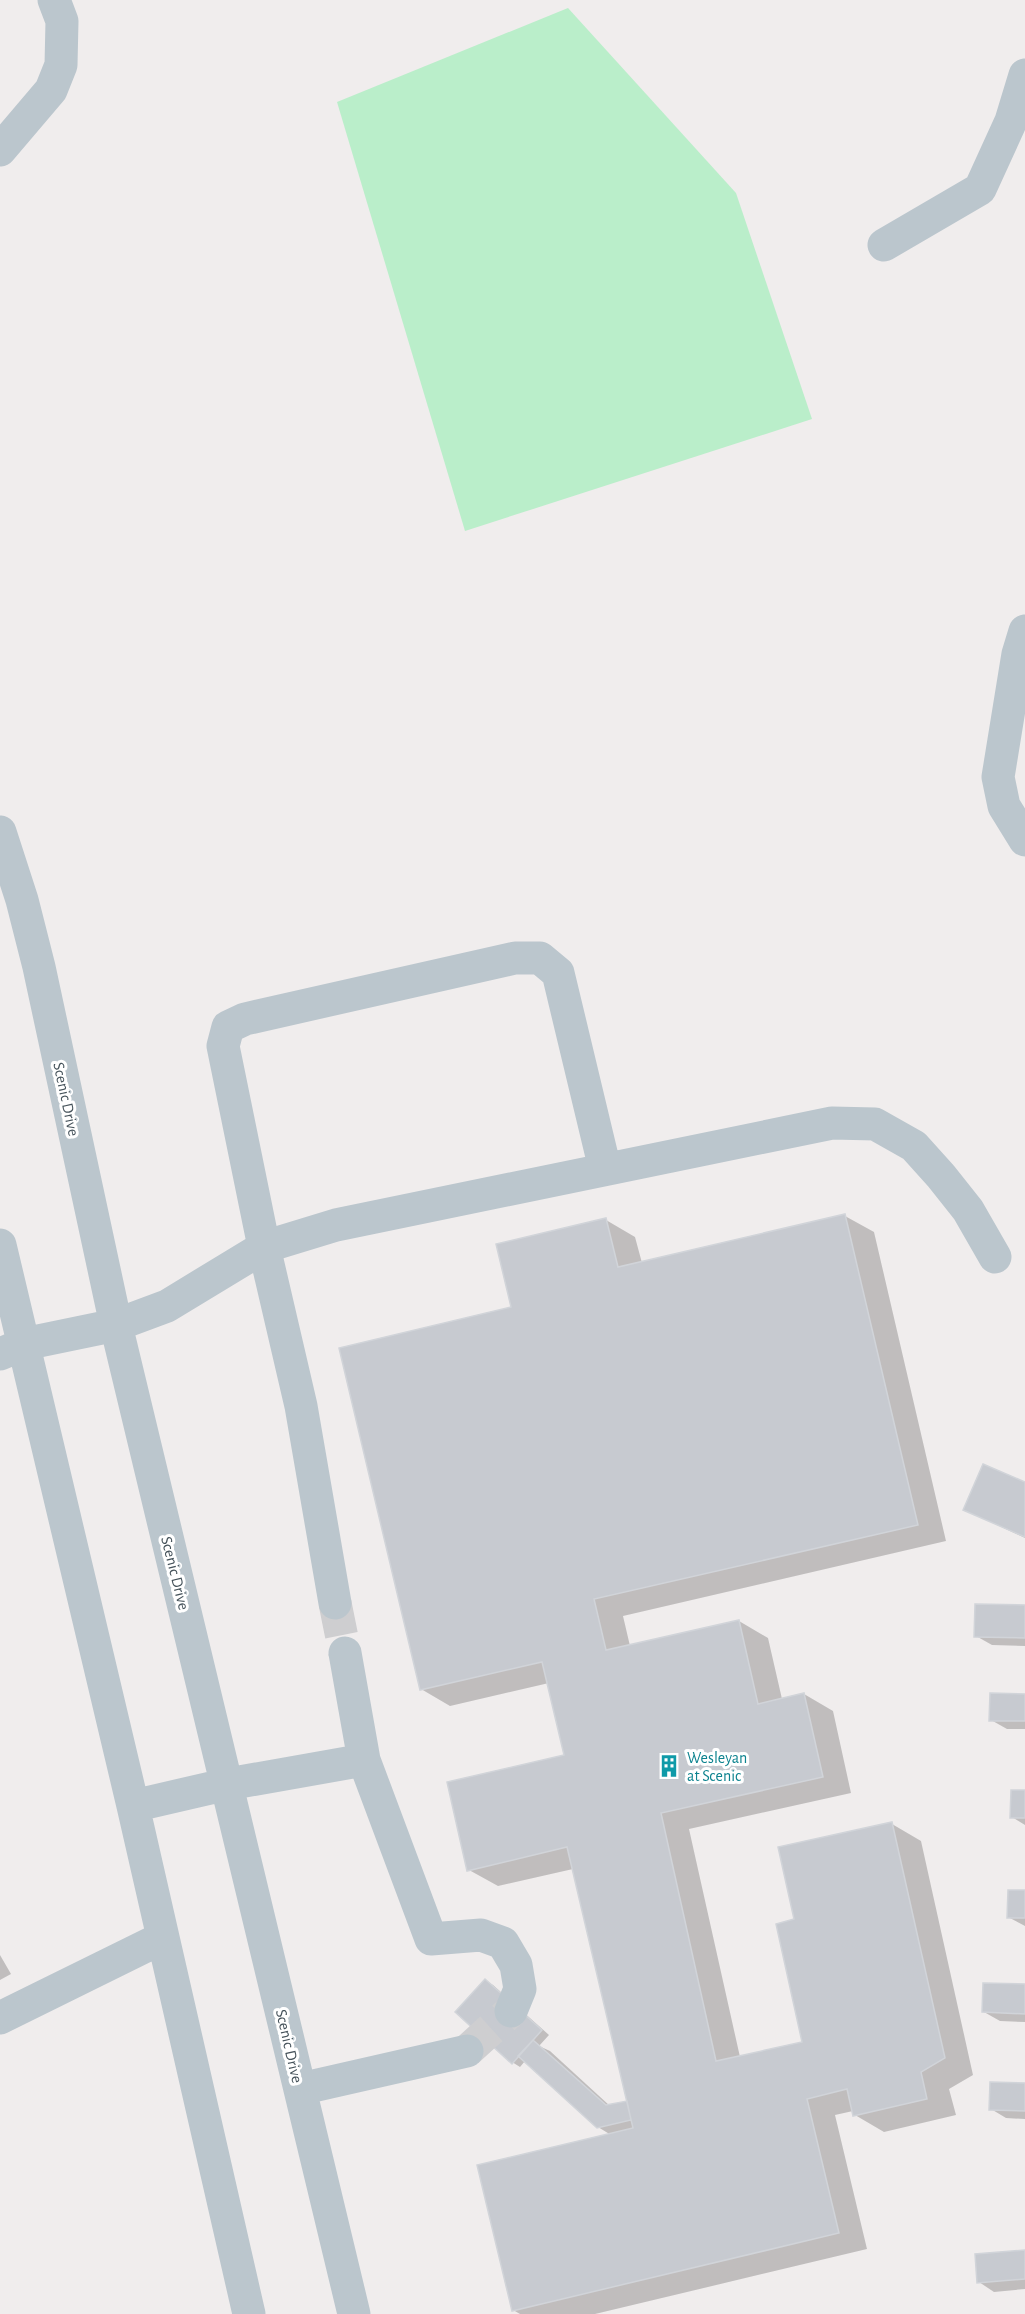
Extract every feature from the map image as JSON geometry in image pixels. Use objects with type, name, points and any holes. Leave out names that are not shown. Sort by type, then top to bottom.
[{"type":"street","points":[[0,150],[51,90],[61,65],[62,21],[54,0]]},
{"type":"street","points":[[885,245],[980,189],[1011,122],[1025,75]]},
{"type":"street","points":[[1025,631],[1018,654],[998,777],[1004,806],[1025,840]]},
{"type":"street","name":"Scenic Drive","points":[[0,832],[11,902],[39,966],[116,1325],[354,2314]]},
{"type":"street","points":[[335,1603],[301,1406],[264,1247],[223,1046],[228,1027],[244,1019],[515,958],[540,958],[558,973],[605,1169]]},
{"type":"street","points":[[12,1349],[116,1325],[167,1306],[264,1247],[336,1225],[832,1123],[875,1124],[914,1146],[968,1210],[995,1257]]},
{"type":"street","points":[[0,1245],[12,1349],[133,1806],[249,2314]]},
{"type":"street","points":[[345,1653],[364,1760],[432,1939],[481,1935],[503,1943],[516,1965],[520,1989],[511,2011]]},
{"type":"street","points":[[133,1806],[228,1784],[364,1760]]},
{"type":"street","points":[[0,2018],[162,1938]]},
{"type":"street","points":[[300,2089],[467,2051]]},
{"type":"green space","points":[[568,8],[736,193],[812,419],[465,531],[337,102]]},
{"type":"building","name":"Wesleyan at Scenic","points":[[845,1214],[918,1525],[594,1599],[606,1650],[739,1620],[758,1704],[804,1693],[823,1777],[661,1813],[716,2061],[802,2042],[776,1924],[794,1919],[778,1847],[892,1822],[945,2058],[921,2072],[927,2099],[853,2116],[847,2089],[807,2099],[839,2233],[512,2311],[477,2165],[633,2128],[567,1847],[467,1871],[447,1782],[564,1755],[542,1662],[420,1690],[339,1348],[511,1307],[496,1244],[606,1218],[618,1267]]},
{"type":"building","points":[[983,1464],[1025,1482],[1025,1537],[963,1510]]},
{"type":"building","points":[[975,1604],[1025,1605],[1025,1638],[974,1637]]},
{"type":"building","points":[[990,1693],[1025,1694],[1025,1721],[989,1721]]},
{"type":"building","points":[[1011,1790],[1025,1790],[1025,1818],[1010,1818]]},
{"type":"building","points":[[1008,1890],[1025,1890],[1025,1918],[1007,1918]]},
{"type":"building","points":[[485,1979],[542,2030],[512,2064],[455,2012]]},
{"type":"building","points":[[983,1983],[1025,1984],[1025,2014],[982,2012]]},
{"type":"building","points":[[533,2040],[606,2105],[627,2101],[631,2120],[597,2128],[518,2056]]},
{"type":"building","points":[[990,2082],[1025,2083],[1025,2111],[989,2110]]},
{"type":"building","points":[[1025,2250],[1025,2279],[977,2283],[975,2254]]},
{"type":"tunnel","points":[[335,1603],[345,1653]]},
{"type":"tunnel","points":[[467,2051],[511,2011]]},
{"type":"place","name":"Wesleyan at Scenic","points":[[669,1766]]}]
